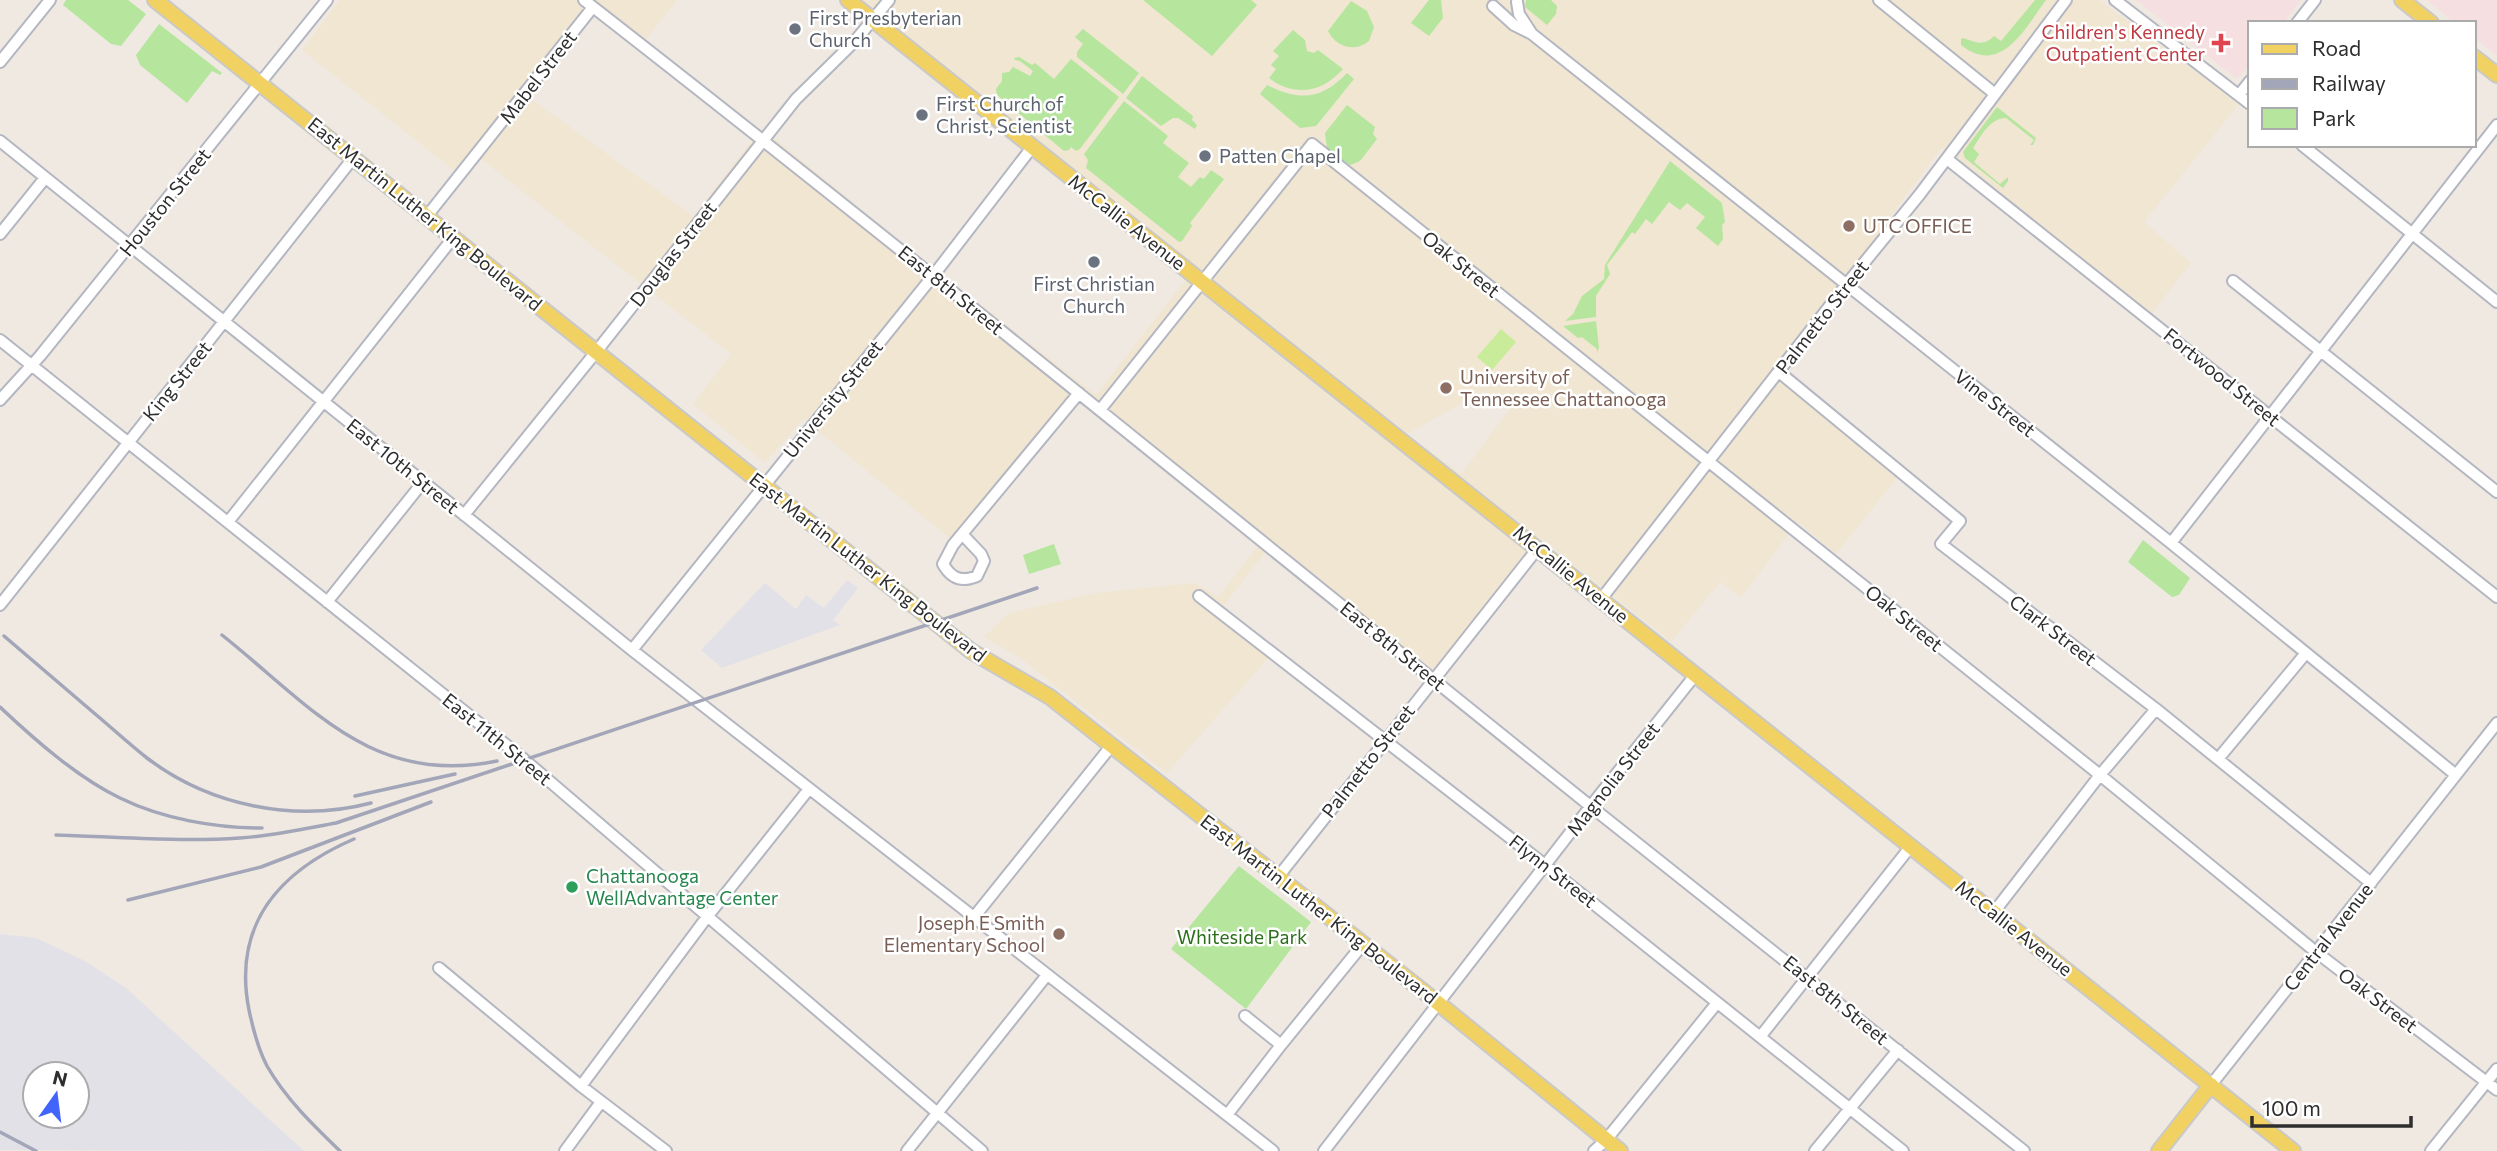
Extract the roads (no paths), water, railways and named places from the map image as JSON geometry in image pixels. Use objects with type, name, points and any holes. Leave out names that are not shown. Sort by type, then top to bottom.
[{"type":"main road","name":"East Martin Luther King Boulevard","points":[[155,0],[971,651],[1050,697],[1438,1003],[1620,1151]]},
{"type":"main road","name":"McCallie Avenue","points":[[848,0],[2293,1151]]},
{"type":"main road","points":[[2402,0],[2428,21]]},
{"type":"main road","points":[[2476,59],[2497,75]]},
{"type":"main road","name":"Central Avenue","points":[[2160,1151],[2211,1085]]},
{"type":"street","points":[[0,62],[50,0]]},
{"type":"street","name":"Houston Street","points":[[0,400],[32,365],[327,0]]},
{"type":"street","name":"Douglas Street","points":[[464,515],[796,99],[834,63],[890,0]]},
{"type":"street","points":[[1879,0],[1995,94]]},
{"type":"street","name":"Palmetto Street","points":[[1602,598],[1947,159],[2066,0]]},
{"type":"street","points":[[2115,0],[2248,102]]},
{"type":"street","points":[[2299,21],[2315,0]]},
{"type":"street","name":"Vine Street","points":[[1490,3],[1507,10],[1518,1]]},
{"type":"street","name":"Vine Street","points":[[1518,1],[1519,14],[1532,34]]},
{"type":"street","name":"Mabel Street","points":[[427,216],[589,3],[763,139]]},
{"type":"street","name":"Vine Street","points":[[1490,3],[1514,25],[1532,34],[2171,543],[2456,775]]},
{"type":"street","points":[[2239,95],[2248,84]]},
{"type":"street","points":[[2171,543],[2497,125]]},
{"type":"street","name":"East 8th Street","points":[[763,139],[1434,678],[1590,807],[2024,1151]]},
{"type":"street","name":"East 10th Street","points":[[0,141],[632,650],[1047,975]]},
{"type":"street","name":"Oak Street","points":[[1202,281],[1312,144],[2100,775],[2316,952],[2497,1090]]},
{"type":"street","name":"University Street","points":[[632,650],[933,276],[1033,146]]},
{"type":"street","points":[[2305,147],[2497,302]]},
{"type":"street","name":"King Street","points":[[0,605],[354,157]]},
{"type":"street","name":"Fortwood Street","points":[[1947,159],[2497,597]]},
{"type":"street","points":[[0,234],[45,178]]},
{"type":"street","points":[[228,523],[453,238]]},
{"type":"street","points":[[1100,410],[1202,281]]},
{"type":"street","points":[[2233,281],[2497,492]]},
{"type":"street","name":"East 11th Street","points":[[0,340],[520,756],[982,1151]]},
{"type":"street","name":"Clark Street","points":[[1779,372],[1961,521],[1941,544],[2156,709],[2371,883]]},
{"type":"street","points":[[962,534],[1079,393]]},
{"type":"street","points":[[327,602],[423,482]]},
{"type":"street","name":"Palmetto Street","points":[[1278,877],[1538,548]]},
{"type":"street","name":"Flynn Street","points":[[1199,596],[1545,865],[1903,1151]]},
{"type":"street","points":[[2218,759],[2306,653]]},
{"type":"street","name":"Magnolia Street","points":[[1324,1151],[1696,674]]},
{"type":"street","points":[[1994,912],[2100,775],[2156,709]]},
{"type":"street","name":"Central Avenue","points":[[2211,1085],[2497,723]]},
{"type":"street","points":[[974,917],[1112,745]]},
{"type":"street","points":[[581,1086],[707,917],[809,789]]},
{"type":"street","points":[[1760,1037],[1911,846]]},
{"type":"street","points":[[1227,1115],[1363,944]]},
{"type":"street","points":[[439,968],[581,1086],[666,1151]]},
{"type":"street","points":[[907,1151],[1047,975],[1273,1151]]},
{"type":"street","points":[[1594,1151],[1606,1140],[1717,1003]]},
{"type":"street","points":[[1245,1016],[1281,1045]]},
{"type":"street","points":[[1815,1151],[1898,1049]]},
{"type":"street","points":[[2431,1151],[2497,1069]]},
{"type":"street","points":[[565,1151],[601,1102]]},
{"type":"railway","points":[[56,835],[217,839],[264,836],[336,823],[1037,588]]},
{"type":"railway","points":[[222,635],[315,712],[346,734],[378,751],[414,762],[453,766],[497,761]]},
{"type":"railway","points":[[4,636],[147,758],[198,788],[226,799],[283,810],[342,809],[371,803]]},
{"type":"railway","points":[[0,707],[73,769],[120,798],[171,817],[226,826],[262,828]]},
{"type":"railway","points":[[355,796],[455,774]]},
{"type":"railway","points":[[128,900],[261,867],[431,802]]},
{"type":"railway","points":[[340,1151],[291,1101],[267,1066],[252,1024],[246,979],[248,951],[255,927],[267,904],[284,884],[304,867],[354,839]]},
{"type":"railway","points":[[0,1132],[36,1151]]},
{"type":"place","name":"First Presbyterian Church","points":[[795,29]]},
{"type":"place","name":"Children's Kennedy Outpatient Center","points":[[2221,43]]},
{"type":"place","name":"First Church of Christ, Scientist","points":[[922,115]]},
{"type":"place","name":"Patten Chapel","points":[[1205,156]]},
{"type":"place","name":"UTC OFFICE","points":[[1849,226]]},
{"type":"place","name":"First Christian Church","points":[[1094,262]]},
{"type":"place","name":"University of Tennessee Chattanooga","points":[[1446,388]]},
{"type":"place","name":"Chattanooga WellAdvantage Center","points":[[572,887]]},
{"type":"place","name":"Joseph E Smith Elementary School","points":[[1059,934]]},
{"type":"park label","name":"Whiteside Park","points":[[1242,937]]}]
